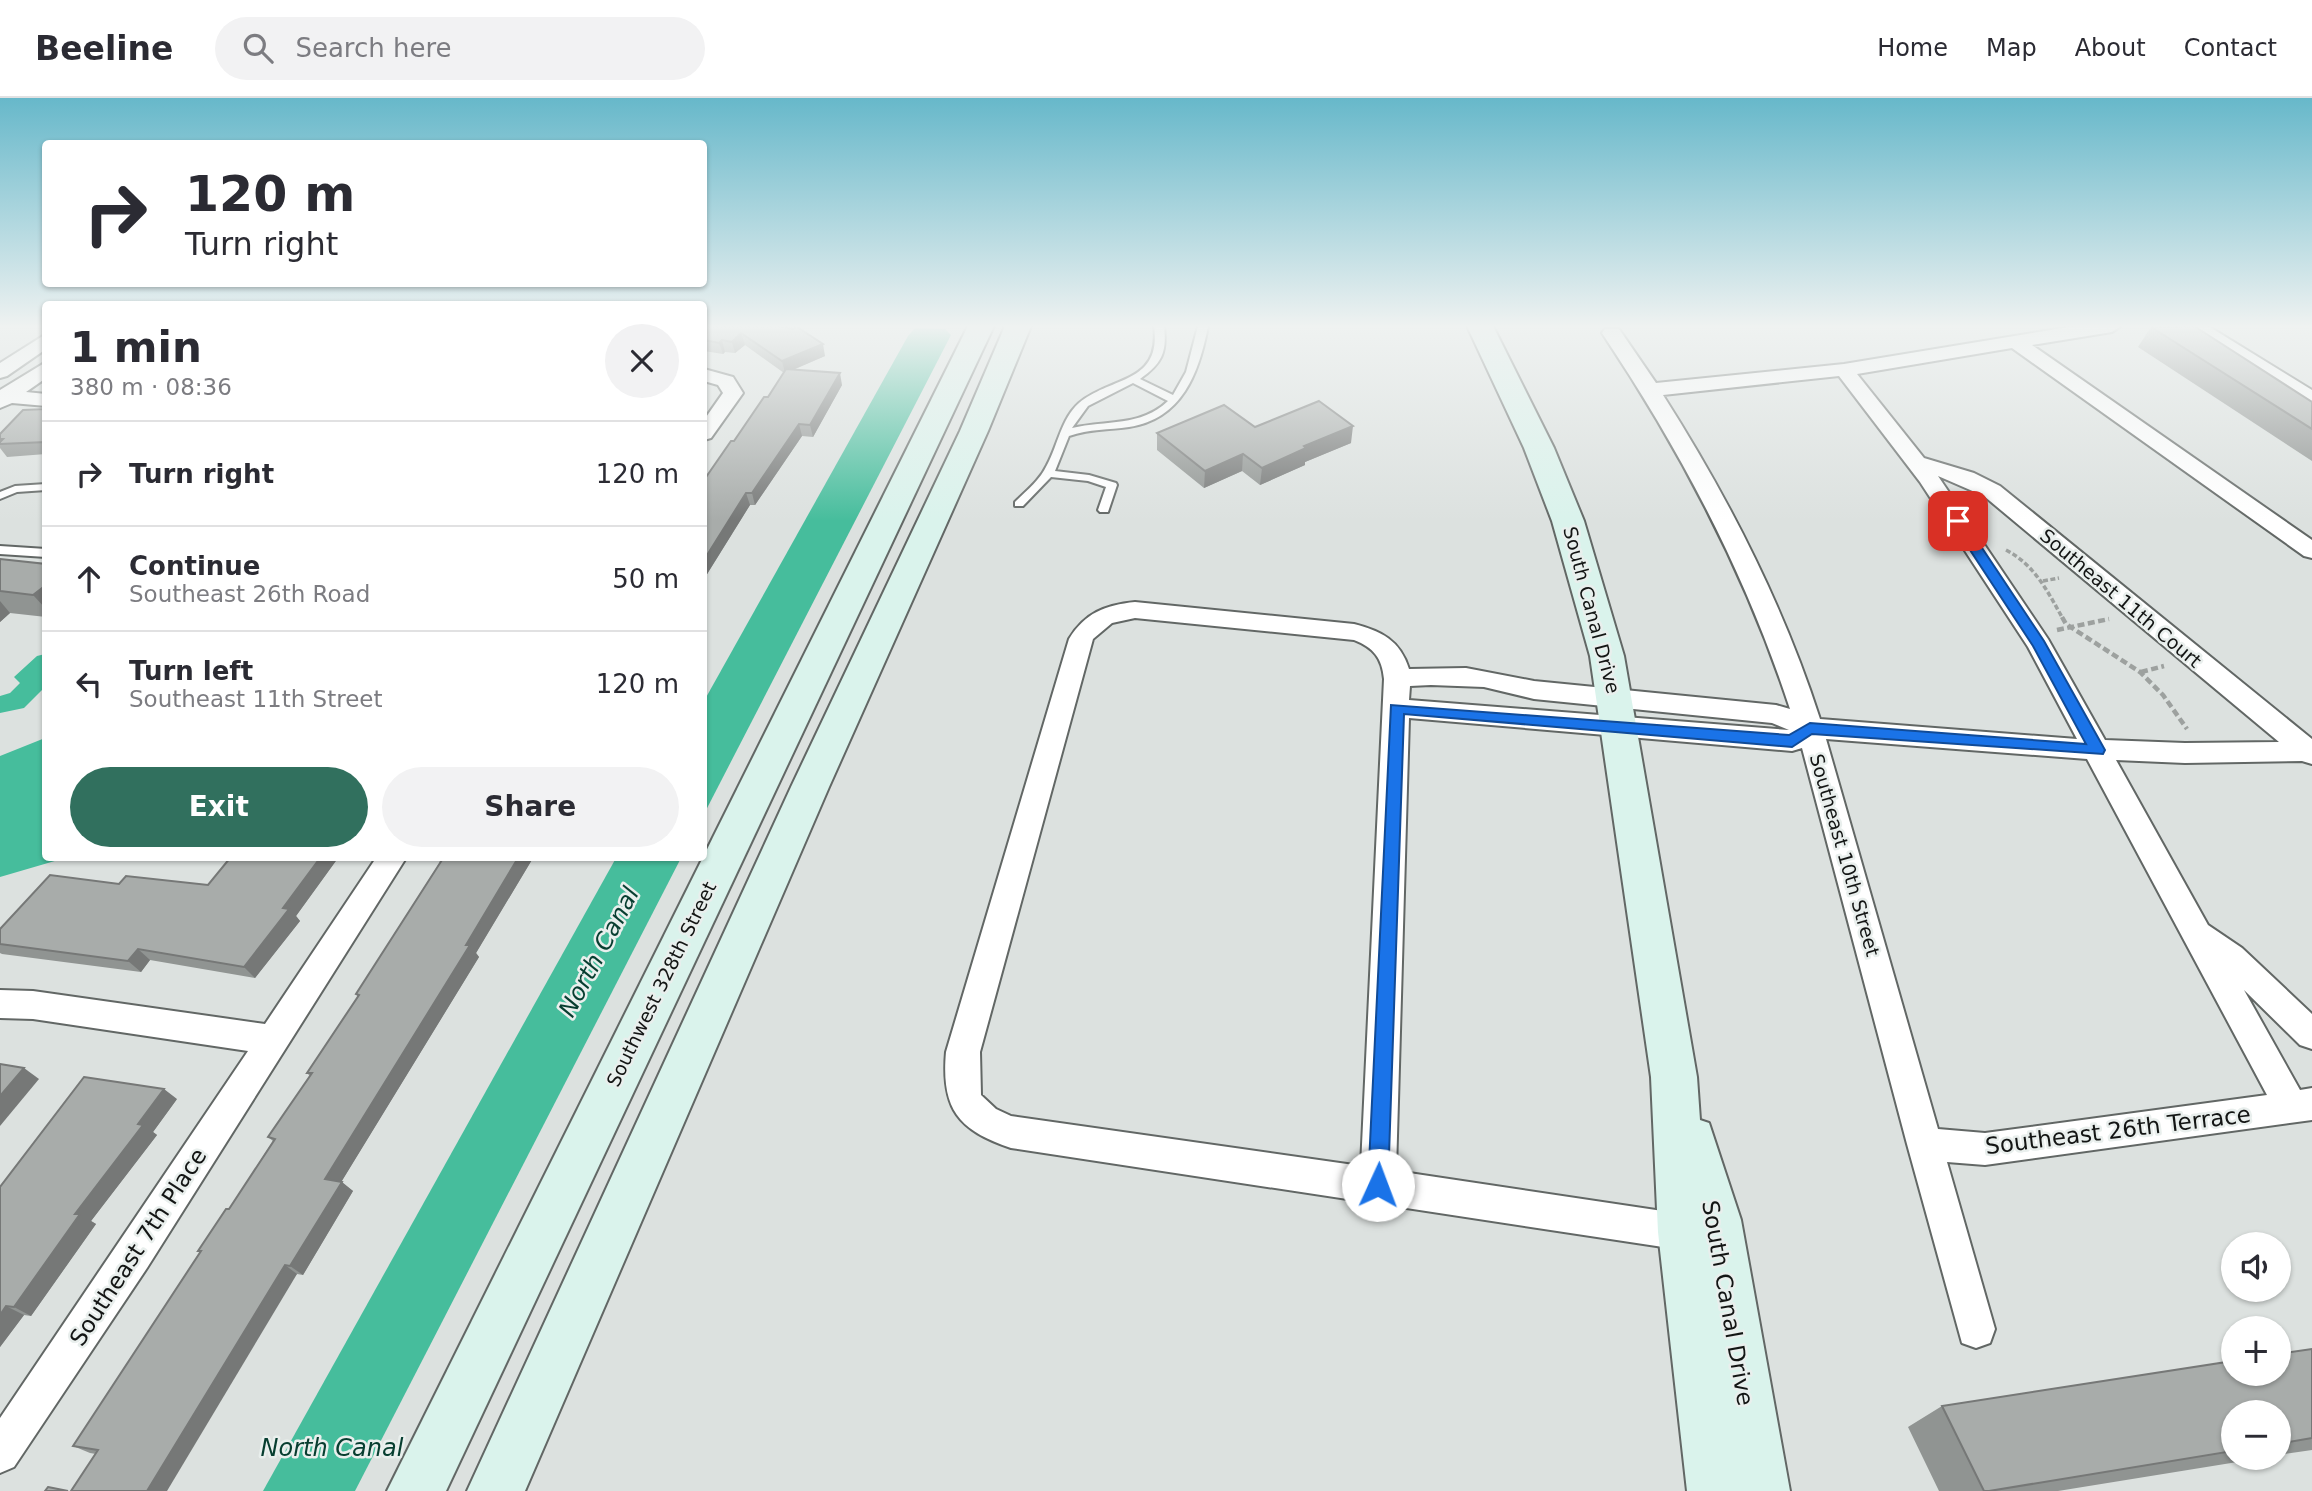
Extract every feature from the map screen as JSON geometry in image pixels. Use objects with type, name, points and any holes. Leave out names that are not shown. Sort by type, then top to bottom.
[{"type":"street","points":[[707,430],[732,397],[733,391]]},
{"type":"street","name":"Southwest 328th Street","points":[[416,1491],[949,391]]},
{"type":"street","points":[[496,1491],[991,391]]},
{"type":"street","name":"South Canal Drive","points":[[1512,391],[1534,436],[1568,520],[1604,645],[1701,1235],[1760,1491]]},
{"type":"street","name":"Southeast 10th Street","points":[[1652,391],[1708,487],[1746,564],[1810,729],[1976,1329]]},
{"type":"street","points":[[1860,391],[1917,463],[2019,611],[2098,750],[2195,931],[2302,1106]]},
{"type":"street","points":[[2086,391],[2312,551]]},
{"type":"street","points":[[2,398],[42,400]]},
{"type":"street","name":"Southeast 11th Court","points":[[1917,463],[1966,478],[1992,491],[2311,752]]},
{"type":"street","points":[[1378,1185],[1397,664],[1386,646],[1371,637],[1354,632],[1135,610],[1111,614],[1091,625],[1081,639],[963,1052],[963,1096],[981,1120],[1003,1130],[1701,1235]]},
{"type":"street","points":[[1397,694],[1426,690],[1509,696],[1534,690],[1617,713],[1736,737],[1792,741],[1810,729]]},
{"type":"street","points":[[1397,694],[1617,713],[1730,710],[1776,714],[1810,729],[2098,750],[2185,753],[2311,752]]},
{"type":"street","points":[[1730,710],[1736,737]]},
{"type":"street","name":"Southeast 7th Place","points":[[0,1453],[134,1255],[389,861]]},
{"type":"street","points":[[2195,931],[2231,957],[2312,1035]]},
{"type":"street","points":[[0,1004],[33,1005],[274,1040]]},
{"type":"street","name":"Southeast 26th Terrace","points":[[1924,1144],[1985,1149],[2302,1106]]},
{"type":"street","name":"South Canal Drive","points":[[1701,1235],[1716,1491]]},
{"type":"lane","points":[[1019,504],[1049,473],[1065,434],[1081,406],[1105,391]]},
{"type":"lane","points":[[1156,391],[1174,400]]},
{"type":"lane","points":[[1065,434],[1084,427],[1135,423],[1154,417],[1174,400],[1180,391]]},
{"type":"lane","points":[[1049,473],[1089,478],[1112,485],[1104,510]]},
{"type":"lane","points":[[0,496],[15,489],[42,487]]},
{"type":"lane","points":[[0,550],[42,553]]},
{"type":"path","points":[[2003,550],[2018,556],[2043,581],[2060,617],[2070,628],[2140,672],[2163,695],[2189,733]]},
{"type":"path","points":[[2043,581],[2060,578]]},
{"type":"path","points":[[2056,630],[2109,619]]},
{"type":"path","points":[[2140,672],[2164,666]]},
{"type":"water","points":[[877,391],[922,391],[707,808],[707,696]]},
{"type":"water","points":[[42,655],[42,690],[24,708],[0,713],[0,696],[10,693],[20,683],[14,677],[37,656]]},
{"type":"water","points":[[42,739],[42,861],[55,861],[0,877],[0,756]]},
{"type":"water","name":"North Canal","points":[[614,861],[679,861],[355,1491],[263,1491]]},
{"type":"building","points":[[772,391],[830,391],[810,425],[799,424],[752,493],[746,493],[707,555],[707,476],[764,397],[768,397]]},
{"type":"building","points":[[2252,391],[2295,391],[2312,402],[2312,429]]},
{"type":"building","points":[[1319,401],[1353,426],[1304,446],[1306,448],[1262,468],[1243,454],[1205,471],[1157,433],[1224,405],[1255,427]]},
{"type":"building","points":[[42,409],[42,442],[0,444],[3,439],[0,439],[0,434],[23,410]]},
{"type":"building","points":[[0,559],[42,564],[42,588],[33,595],[0,591]]},
{"type":"building","points":[[228,861],[318,861],[283,908],[289,909],[244,967],[138,949],[128,961],[0,944],[0,929],[50,875],[119,884],[126,876],[208,885]]},
{"type":"building","points":[[441,861],[516,861],[466,945],[470,945],[325,1179],[342,1182],[290,1266],[285,1265],[147,1491],[71,1491],[98,1450],[73,1446],[201,1251],[198,1251],[275,1139],[268,1137],[312,1073],[307,1073],[359,995],[356,994]]},
{"type":"building","points":[[0,1064],[24,1068],[0,1096]]},
{"type":"building","points":[[84,1077],[164,1089],[138,1124],[143,1125],[75,1214],[80,1214],[14,1307],[6,1306],[0,1315],[0,1187]]},
{"type":"building","points":[[2312,1349],[2312,1438],[2291,1442],[2291,1400],[2221,1400],[2221,1453],[1989,1491],[1984,1491],[1942,1406],[2221,1363],[2221,1386],[2291,1386],[2291,1352]]},
{"type":"building","points":[[48,1487],[68,1491],[45,1491]]},
{"type":"route","points":[[1378,1185],[1396,708],[1792,741],[1810,729],[2098,750],[2019,611],[1958,521]]}]
